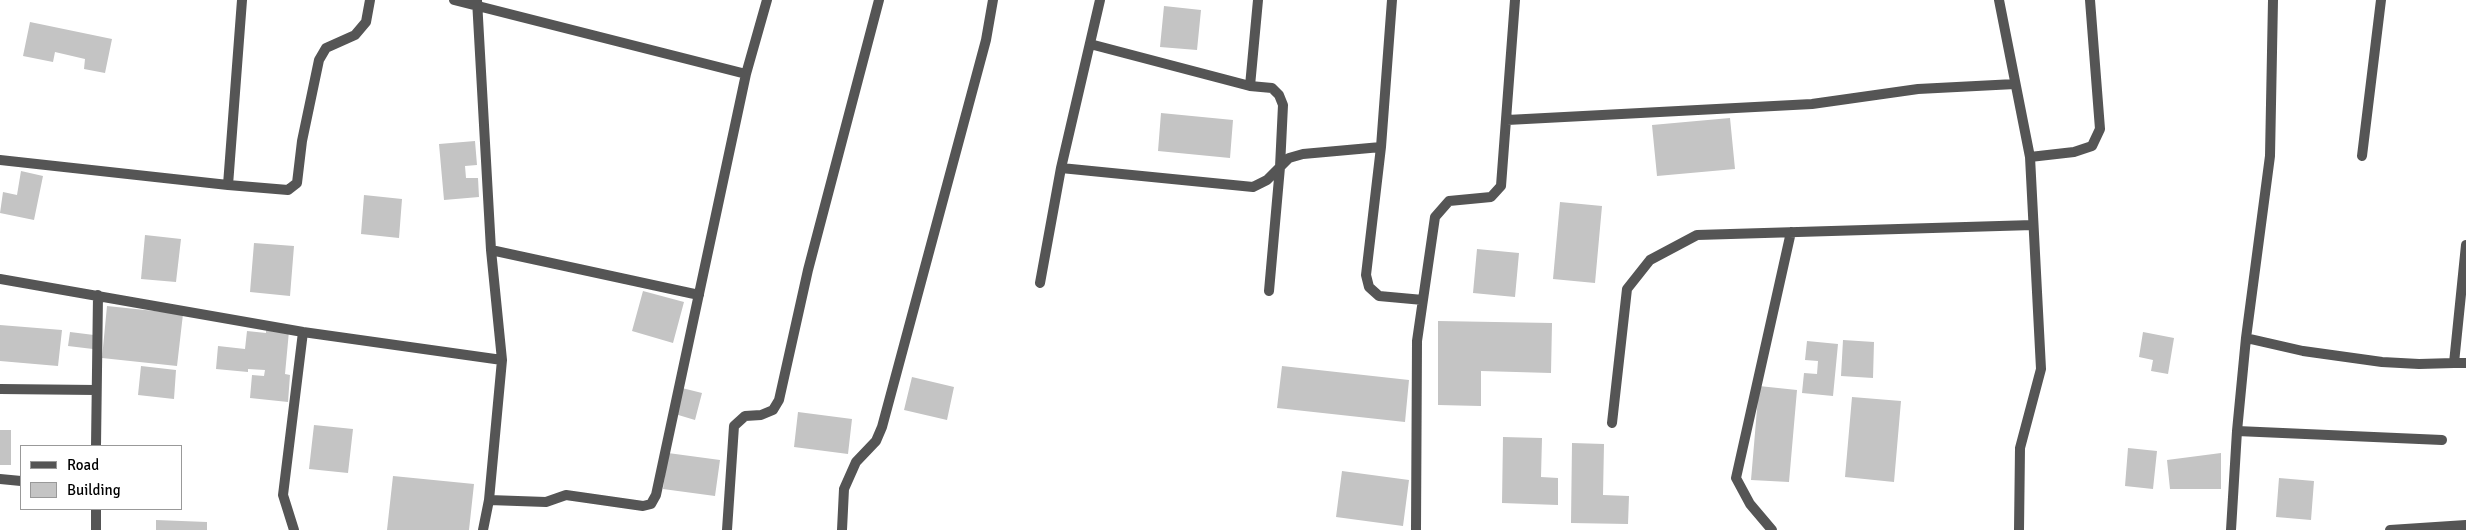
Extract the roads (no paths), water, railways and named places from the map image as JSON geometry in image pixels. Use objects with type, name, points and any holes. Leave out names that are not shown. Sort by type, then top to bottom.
[{"type":"street","points":[[228,185],[242,0]]},
{"type":"street","points":[[0,160],[288,190],[296,183],[302,141],[319,60],[326,48],[355,35],[366,22],[370,0]]},
{"type":"street","points":[[454,0],[476,3],[746,74]]},
{"type":"street","points":[[489,500],[546,502],[566,495],[643,506],[651,504],[656,495],[746,74],[767,0]]},
{"type":"street","points":[[727,530],[734,426],[745,416],[761,415],[773,410],[779,400],[808,270],[879,0]]},
{"type":"street","points":[[842,530],[844,489],[856,462],[876,441],[882,427],[986,40],[993,0]]},
{"type":"street","points":[[1040,283],[1061,168],[1100,0]]},
{"type":"street","points":[[1250,86],[1258,0]]},
{"type":"street","points":[[1392,0],[1381,147],[1366,275],[1369,287],[1379,296],[1423,300]]},
{"type":"street","points":[[1416,530],[1417,341],[1435,217],[1449,201],[1491,197],[1501,186],[1515,0]]},
{"type":"street","points":[[1999,0],[2030,157],[2041,369],[2020,448],[2019,530]]},
{"type":"street","points":[[2030,157],[2074,152],[2092,146],[2100,129],[2090,0],[2098,0]]},
{"type":"street","points":[[2231,530],[2237,431],[2246,338],[2270,156],[2273,0]]},
{"type":"street","points":[[2362,156],[2381,0]]},
{"type":"street","points":[[476,3],[491,250],[502,360],[489,500],[483,530]]},
{"type":"street","points":[[1090,44],[1250,86],[1272,88],[1280,95],[1283,106],[1280,167],[1269,291]]},
{"type":"street","points":[[1507,120],[1812,104],[1918,89],[2015,84]]},
{"type":"street","points":[[1061,168],[1253,187],[1267,180],[1289,158],[1303,154],[1381,147]]},
{"type":"street","points":[[1612,423],[1627,290],[1650,260],[1697,234],[2033,225]]},
{"type":"street","points":[[1772,530],[1750,504],[1736,478],[1791,232]]},
{"type":"street","points":[[2454,363],[2466,245]]},
{"type":"street","points":[[491,250],[699,295]]},
{"type":"street","points":[[0,279],[303,332],[502,360]]},
{"type":"street","points":[[96,445],[98,295]]},
{"type":"street","points":[[294,530],[283,495],[303,332]]},
{"type":"street","points":[[2246,338],[2303,351],[2382,362],[2419,364],[2466,363]]},
{"type":"street","points":[[0,389],[96,390]]},
{"type":"street","points":[[2237,431],[2442,440]]},
{"type":"street","points":[[0,479],[20,481]]},
{"type":"street","points":[[96,510],[96,530]]},
{"type":"street","points":[[2390,530],[2466,525]]}]
